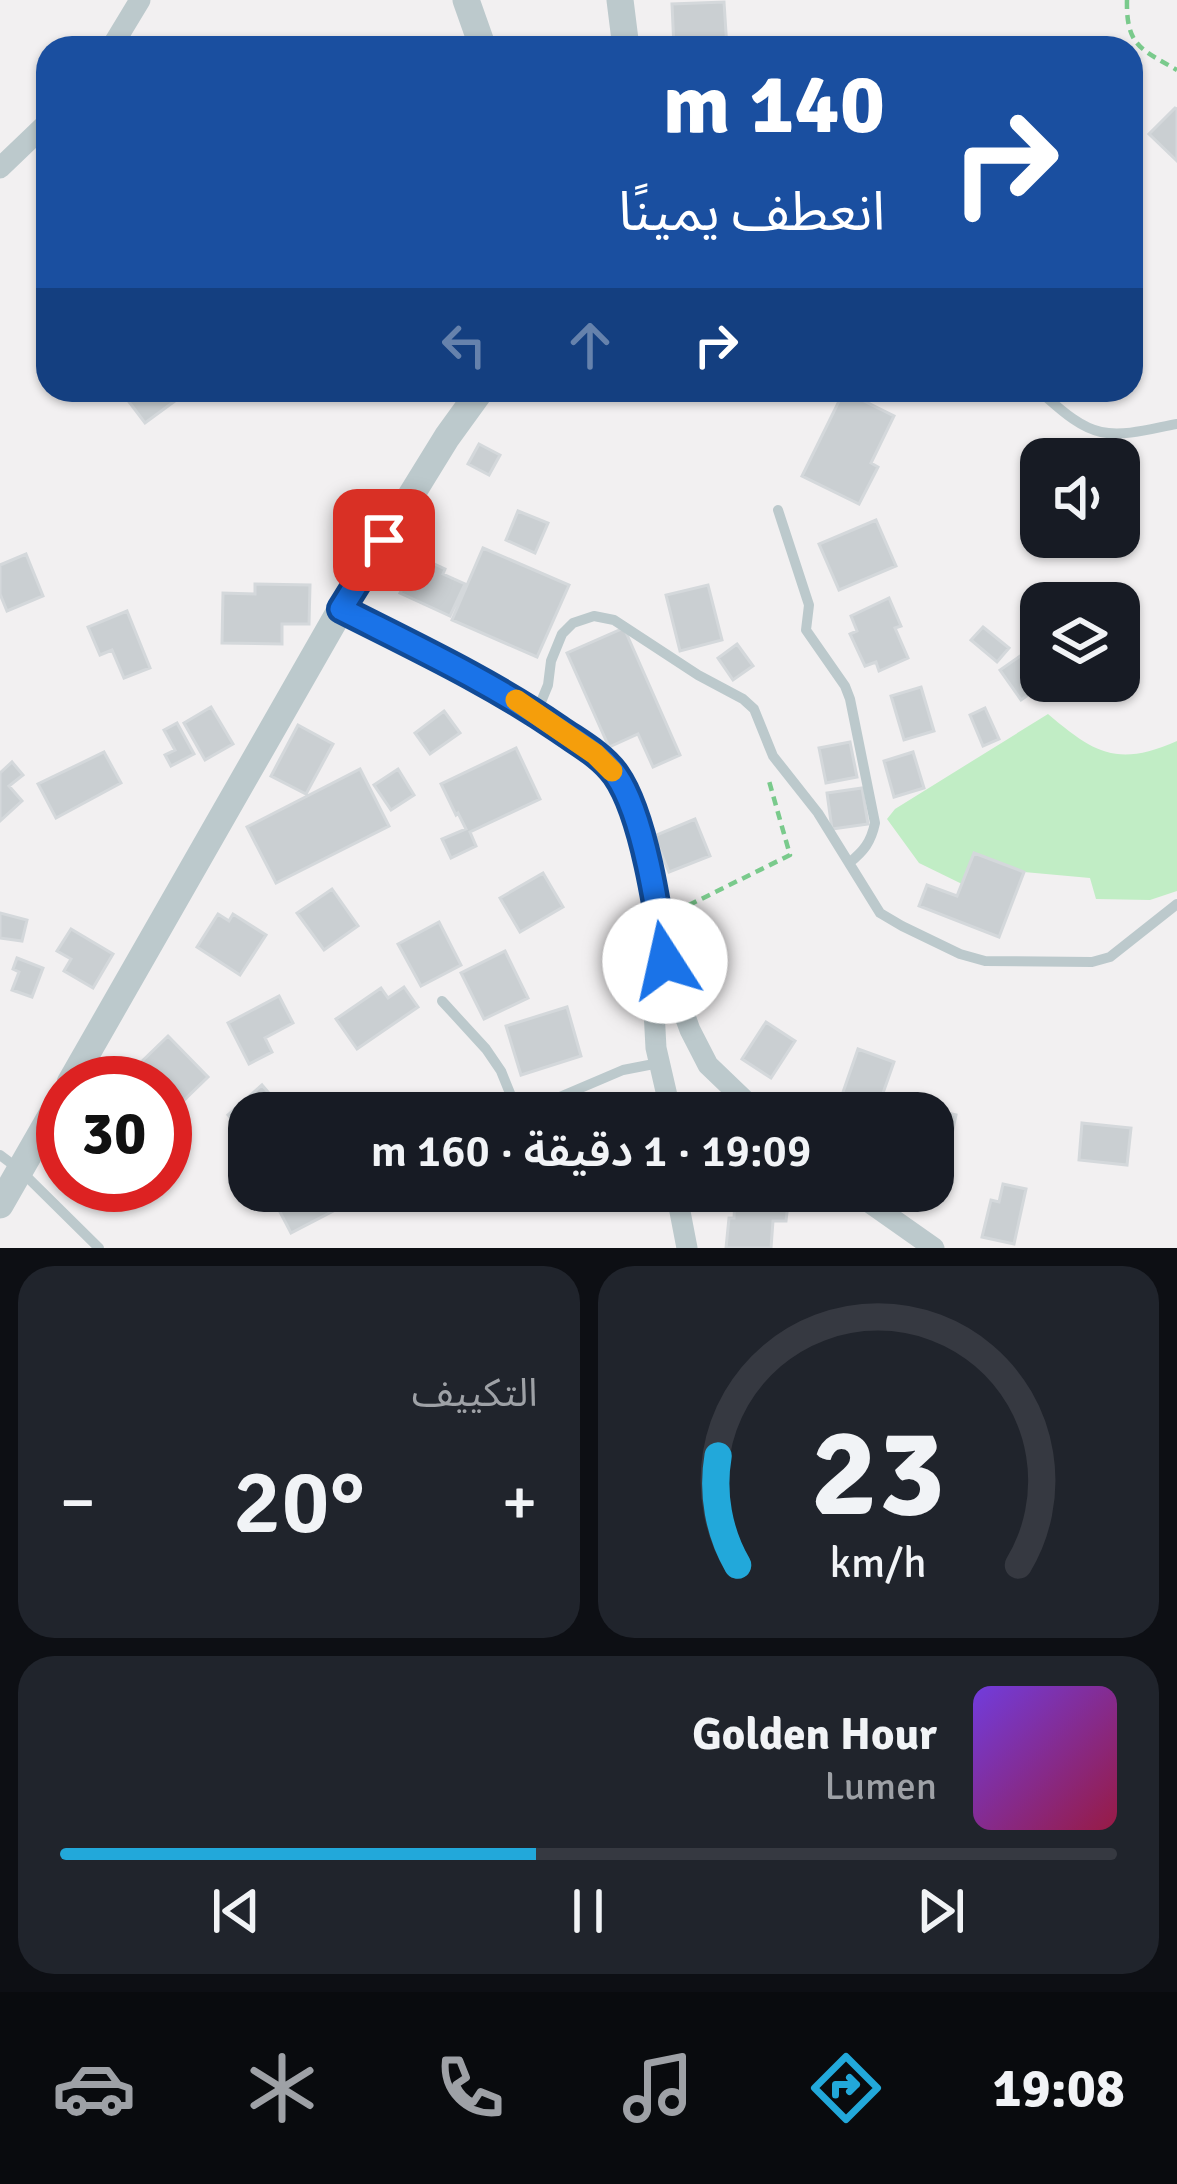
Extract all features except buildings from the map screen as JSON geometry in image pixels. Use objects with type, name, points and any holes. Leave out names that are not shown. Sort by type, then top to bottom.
[{"type":"street","points":[[118,36],[140,0]]},
{"type":"street","points":[[466,0],[479,36]]},
{"type":"street","points":[[620,0],[624,36]]},
{"type":"street","points":[[0,167],[36,133]]},
{"type":"street","points":[[85,1056],[341,609],[472,402]]},
{"type":"street","points":[[341,609],[498,688],[595,754],[616,775],[640,834],[665,961],[690,1030],[709,1065],[737,1092]]},
{"type":"street","points":[[665,961],[653,992],[656,1048],[666,1092]]},
{"type":"street","points":[[0,1205],[10,1162],[36,1129]]},
{"type":"street","points":[[680,1212],[687,1248]]},
{"type":"street","points":[[883,1212],[934,1248]]},
{"type":"lane","points":[[1052,402],[1101,432],[1177,424]]},
{"type":"lane","points":[[778,510],[809,605],[806,629],[850,699],[862,756],[875,824],[864,851],[849,862]]},
{"type":"lane","points":[[536,714],[562,634],[573,622],[594,616],[614,620],[743,698],[754,709],[772,756],[818,813],[880,913],[960,954],[986,961],[1092,962],[1110,957],[1177,904]]},
{"type":"lane","points":[[442,1001],[486,1048],[510,1092]]},
{"type":"lane","points":[[570,1092],[623,1070],[660,1063]]},
{"type":"lane","points":[[10,1162],[99,1248]]},
{"type":"path","points":[[1127,0],[1130,36]]},
{"type":"path","points":[[1143,51],[1177,70]]},
{"type":"path","points":[[678,910],[790,854],[764,763],[772,756]]},
{"type":"green space","points":[[1048,714],[1080,739],[1108,752],[1139,753],[1177,741],[1177,891],[1150,900],[1096,899],[1090,878],[1024,872],[974,853],[962,884],[919,863],[887,819],[895,809]]},
{"type":"slow traffic","points":[[516,700],[612,771]]},
{"type":"route","points":[[384,540],[341,609],[498,688],[595,754],[616,775],[640,834],[665,961]]}]
